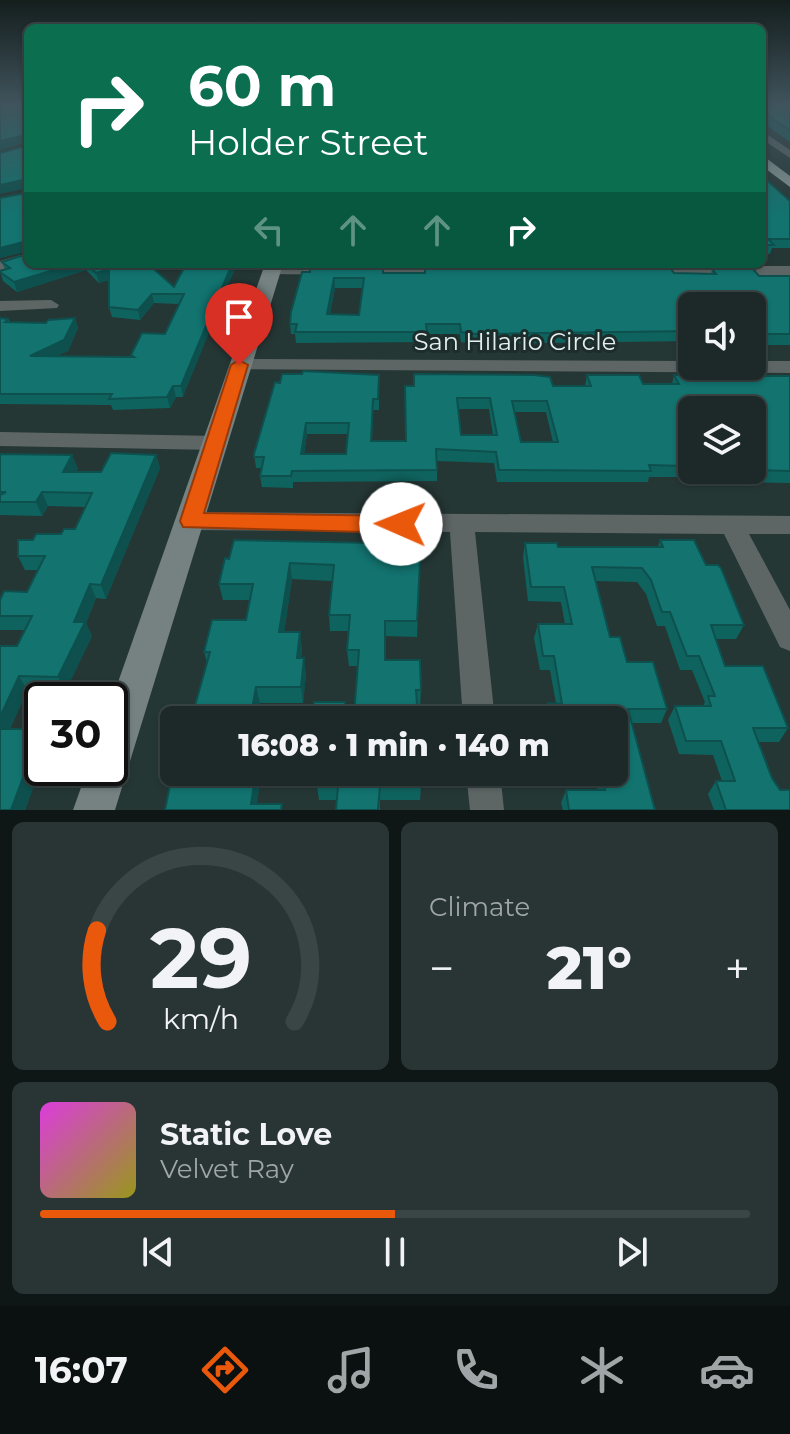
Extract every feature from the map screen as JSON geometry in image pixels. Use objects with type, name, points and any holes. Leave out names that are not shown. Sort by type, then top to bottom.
[{"type":"main road","points":[[766,162],[790,183]]},
{"type":"street","points":[[771,141],[790,155]]},
{"type":"street","points":[[0,266],[24,258]]},
{"type":"street","points":[[128,708],[273,268]]},
{"type":"street","points":[[320,268],[461,271]]},
{"type":"street","points":[[633,271],[790,271]]},
{"type":"street","points":[[0,306],[51,305]]},
{"type":"street","name":"San Hilario Circle","points":[[239,365],[790,367]]},
{"type":"street","points":[[0,439],[217,443]]},
{"type":"street","points":[[191,521],[790,525]]},
{"type":"street","points":[[462,525],[478,706]]},
{"type":"street","points":[[732,525],[790,638]]},
{"type":"street","points":[[94,810],[102,786]]},
{"type":"street","points":[[484,786],[487,810]]},
{"type":"building","points":[[24,147],[24,180],[0,185],[0,153]]},
{"type":"building","points":[[766,180],[790,201],[790,239],[768,239],[774,245],[766,245]]},
{"type":"building","points":[[24,193],[24,242],[0,248],[0,198]]},
{"type":"building","points":[[24,255],[24,268],[60,268],[14,282],[0,272],[10,268],[2,262]]},
{"type":"building","points":[[91,268],[153,268],[174,287],[184,268],[230,268],[181,386],[173,386],[167,397],[109,399],[112,394],[0,394],[0,318],[8,319],[5,322],[46,323],[48,320],[75,318],[64,340],[30,356],[134,357],[131,355],[142,333],[165,334],[184,294],[152,294],[138,310],[109,307],[109,269],[96,273]]},
{"type":"building","points":[[310,268],[383,268],[383,273],[425,273],[425,268],[671,269],[674,273],[716,274],[712,269],[753,269],[759,276],[790,276],[790,334],[766,334],[766,292],[678,292],[678,331],[475,334],[461,332],[460,324],[426,324],[427,332],[295,332],[297,324],[290,324],[291,312],[302,272],[310,272]],"holes":[[[334,278],[364,278],[359,315],[327,314]]]},
{"type":"building","points":[[303,371],[379,375],[378,399],[373,399],[371,441],[406,441],[405,386],[414,386],[414,374],[534,375],[550,377],[553,386],[591,386],[587,375],[639,375],[643,384],[679,384],[674,375],[678,375],[678,380],[745,381],[766,380],[766,376],[790,376],[790,471],[766,470],[766,396],[678,396],[678,466],[649,465],[651,471],[499,470],[496,452],[436,449],[437,470],[292,471],[291,476],[260,476],[264,457],[254,457],[254,454],[275,382],[280,383],[282,374],[302,374]],"holes":[[[457,398],[490,398],[497,435],[461,435]],[[512,401],[547,401],[558,442],[521,442]],[[306,423],[349,423],[346,454],[301,454]]]},
{"type":"building","points":[[111,453],[156,455],[101,585],[90,584],[74,622],[85,622],[58,677],[19,676],[0,717],[0,646],[17,646],[32,616],[0,616],[0,600],[4,591],[27,592],[45,556],[18,556],[18,540],[33,540],[36,534],[61,534],[64,529],[75,529],[92,493],[42,492],[36,502],[0,502],[0,495],[6,492],[0,492],[0,454],[72,455],[63,472],[101,472]]},
{"type":"building","points":[[372,536],[408,536],[409,561],[420,561],[417,621],[385,621],[385,660],[420,660],[421,690],[416,690],[417,706],[355,706],[359,650],[347,650],[350,615],[329,615],[334,565],[290,563],[279,632],[300,632],[297,658],[304,658],[301,687],[256,687],[253,706],[195,706],[210,652],[204,652],[212,620],[246,620],[253,584],[219,584],[225,558],[229,559],[234,540],[372,543]]},
{"type":"building","points":[[660,540],[694,540],[706,565],[721,568],[744,625],[711,625],[725,666],[763,666],[788,728],[753,728],[772,778],[780,790],[790,790],[790,810],[726,810],[716,781],[735,781],[721,741],[686,741],[675,706],[711,706],[708,696],[715,696],[699,656],[687,656],[670,612],[662,612],[651,580],[642,568],[592,567],[610,637],[620,637],[627,662],[653,662],[667,709],[549,706],[548,703],[562,704],[554,656],[543,656],[538,624],[572,624],[564,587],[531,587],[525,543],[557,543],[558,547],[663,547]]},
{"type":"building","points":[[314,702],[345,702],[345,706],[314,706]]},
{"type":"building","points":[[628,709],[655,810],[569,810],[566,790],[605,790],[604,786],[628,786]]},
{"type":"building","points":[[0,729],[24,729],[24,775],[11,810],[0,810]]},
{"type":"building","points":[[170,786],[254,786],[251,804],[282,804],[281,810],[165,810]]},
{"type":"building","points":[[338,786],[380,786],[378,810],[336,810]]},
{"type":"route","points":[[239,365],[191,521],[401,524]]}]
